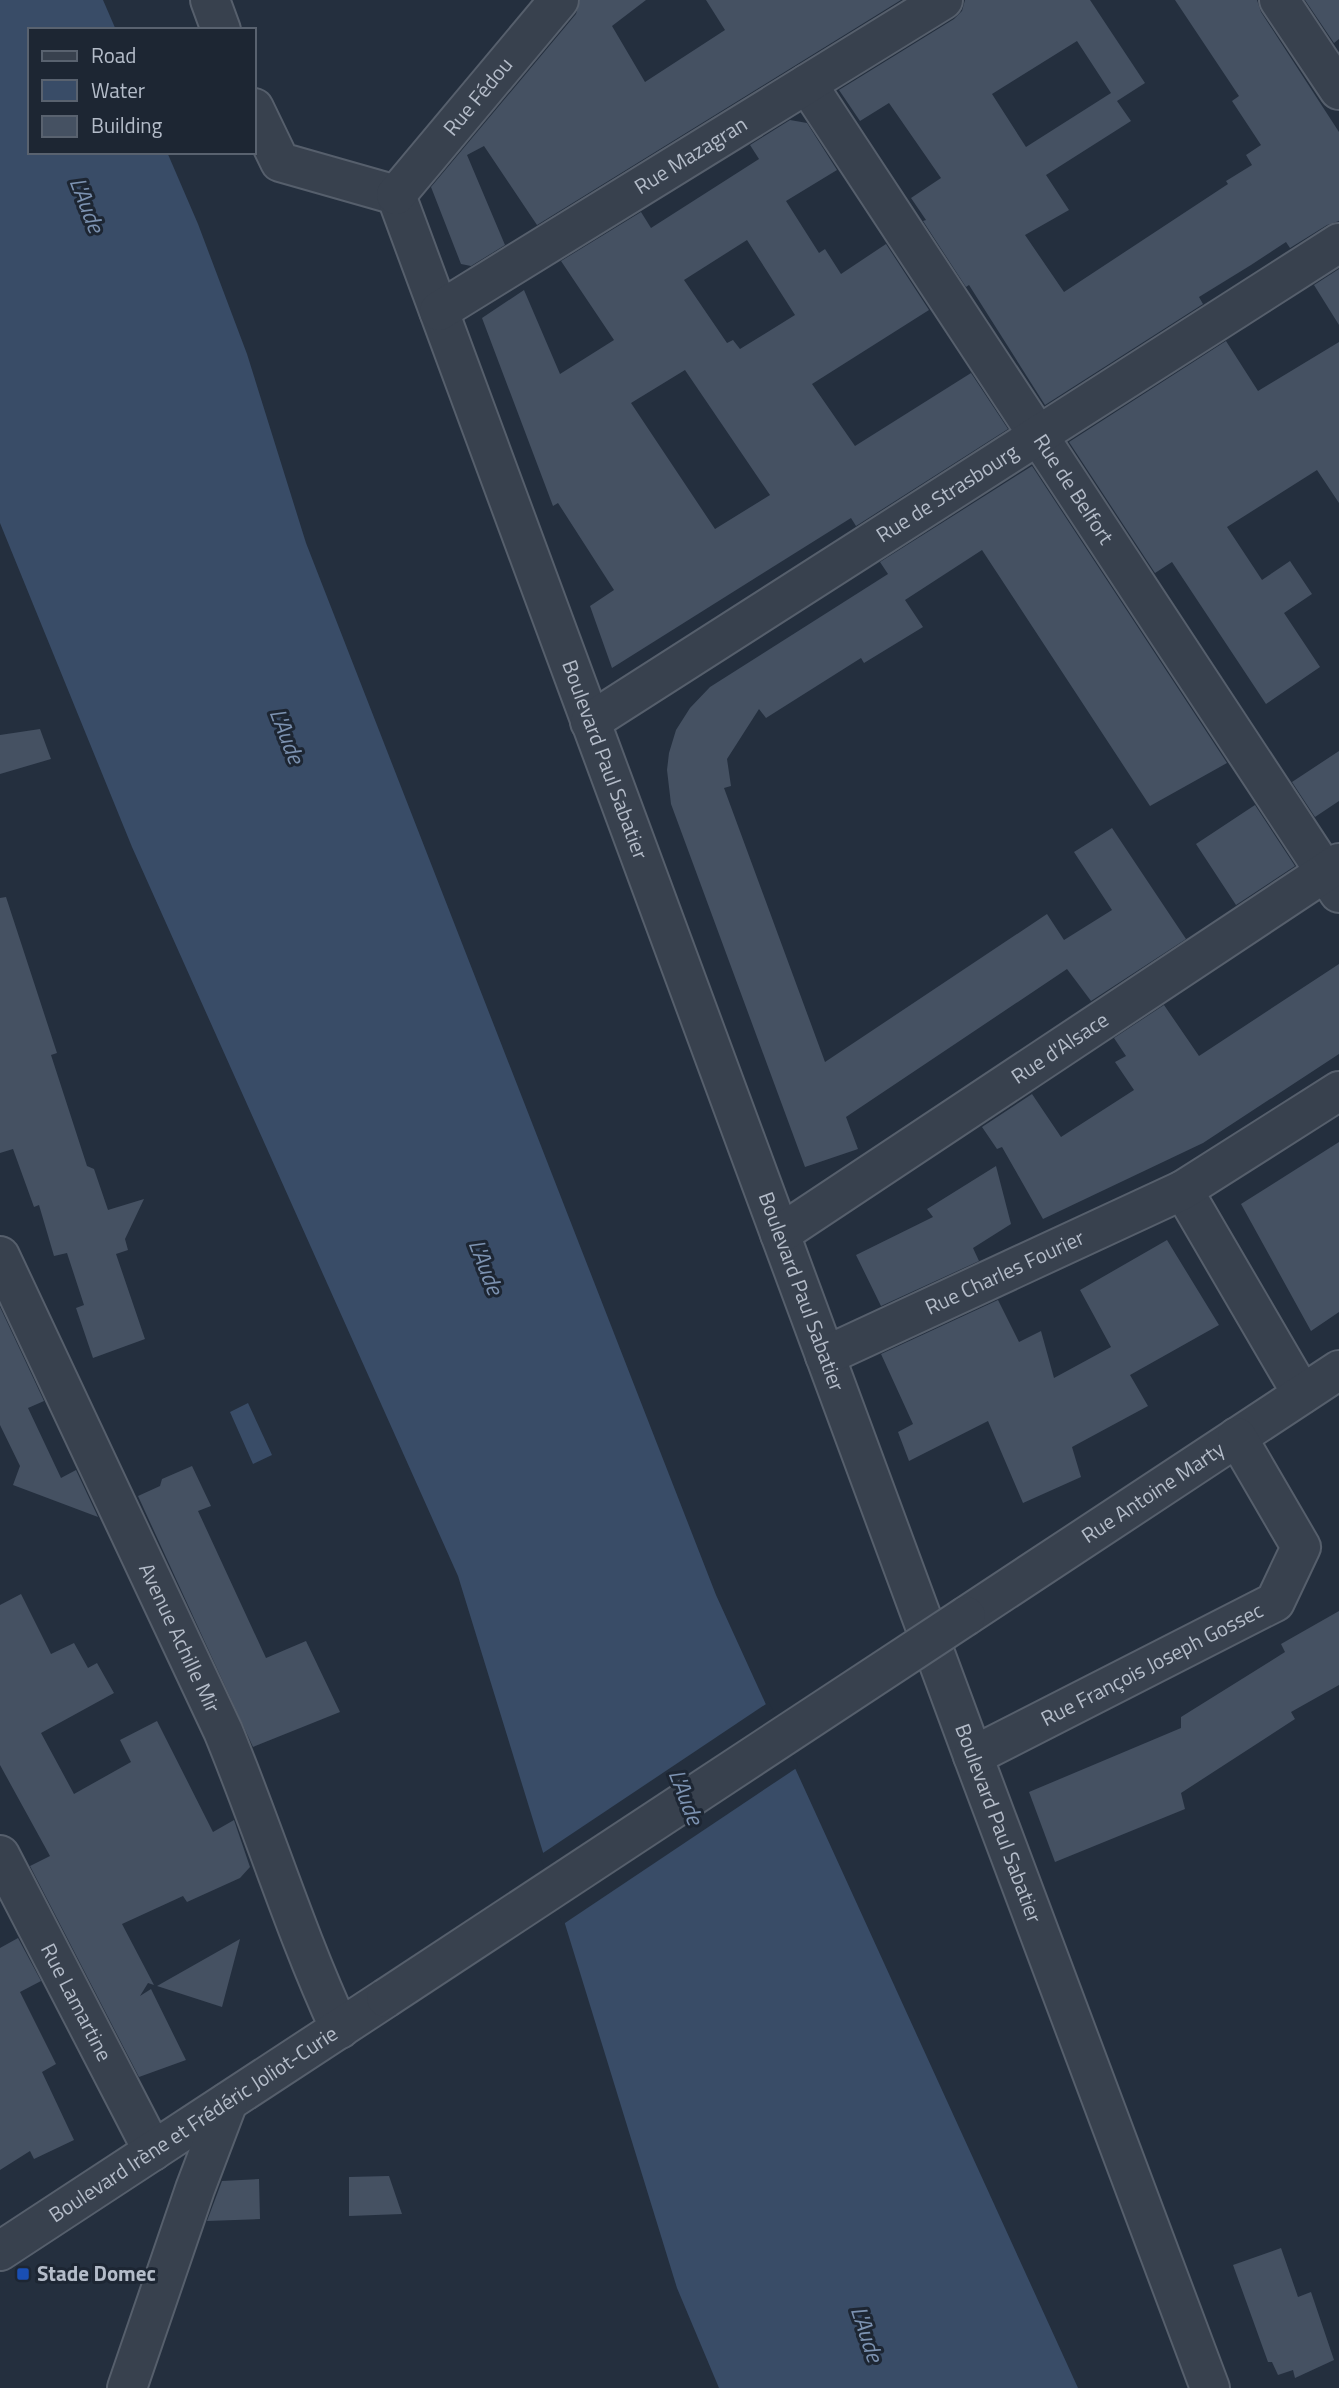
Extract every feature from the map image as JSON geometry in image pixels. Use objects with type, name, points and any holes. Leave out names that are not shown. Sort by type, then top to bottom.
[{"type":"street","points":[[210,0],[220,28]]},
{"type":"street","name":"Rue Fédou","points":[[396,195],[559,0]]},
{"type":"street","name":"Rue Mazagran","points":[[439,311],[943,0]]},
{"type":"street","points":[[1279,0],[1339,90]]},
{"type":"street","name":"Rue de Belfort","points":[[807,84],[1038,435],[1334,876]]},
{"type":"street","points":[[256,112],[280,162],[396,195]]},
{"type":"street","name":"Boulevard Paul Sabatier","points":[[396,195],[973,1756],[1210,2388]]},
{"type":"street","name":"Rue de Strasbourg","points":[[590,722],[1339,243]]},
{"type":"street","name":"Rue d'Alsace","points":[[780,1234],[1334,876]]},
{"type":"street","name":"Rue Charles Fourier","points":[[825,1356],[1184,1190],[1339,1091]]},
{"type":"street","points":[[1184,1190],[1302,1394]]},
{"type":"street","name":"Avenue Achille Mir","points":[[0,1256],[223,1731],[312,1967],[340,2029]]},
{"type":"street","name":"Rue Antoine Marty","points":[[386,1998],[1339,1370]]},
{"type":"street","name":"Rue François Joseph Gossec","points":[[973,1756],[1275,1602],[1301,1547],[1237,1437]]},
{"type":"street","name":"Rue Lamartine","points":[[0,1856],[153,2151]]},
{"type":"street","name":"Boulevard Irène et Frédéric Joliot-Curie","points":[[0,2251],[386,1998]]},
{"type":"street","points":[[127,2388],[195,2189],[228,2102]]},
{"type":"water","name":"L'Aude","points":[[0,0],[103,0],[115,28],[28,28],[28,154],[168,154],[198,224],[247,354],[306,543],[716,1595],[1078,2388],[719,2388],[677,2288],[458,1576],[132,847],[0,523]]},
{"type":"water","points":[[248,1403],[272,1455],[253,1464],[230,1412]]},
{"type":"pier","points":[[769,1702],[798,1767],[562,1925],[540,1855]]},
{"type":"building","points":[[580,0],[646,0],[612,26],[645,82],[725,30],[706,0],[901,0],[537,225],[484,146],[467,155],[505,245],[471,266],[461,264],[431,187],[576,14]]},
{"type":"building","points":[[965,0],[1090,0],[1145,83],[1117,101],[1131,121],[1046,175],[1069,210],[1025,235],[1064,292],[1228,184],[1226,181],[1252,165],[1246,155],[1261,145],[1232,101],[1239,96],[1175,0],[1257,0],[1261,12],[1339,132],[1339,221],[1327,225],[1290,248],[1286,242],[1199,297],[1203,304],[1045,405],[969,285],[966,287],[923,221],[926,220],[911,198],[941,178],[889,103],[860,121],[839,90],[954,19],[962,11]],"holes":[[[1077,41],[1111,93],[1026,147],[992,94]]]},
{"type":"building","points":[[1305,0],[1339,0],[1339,39],[1334,43]]},
{"type":"building","points":[[790,120],[807,123],[837,170],[786,201],[819,253],[825,249],[841,274],[886,244],[929,310],[812,384],[855,446],[971,373],[1008,429],[856,526],[851,518],[612,668],[590,606],[614,590],[558,503],[553,506],[482,318],[524,290],[560,374],[614,340],[561,261],[641,212],[651,228],[759,159],[750,145]],"holes":[[[747,240],[795,315],[740,349],[733,340],[727,343],[684,280]],[[685,370],[770,495],[715,529],[631,403]]]},
{"type":"building","points":[[1339,269],[1339,325],[1314,285]]},
{"type":"building","points":[[1226,341],[1258,391],[1339,342],[1339,503],[1317,470],[1227,527],[1262,580],[1290,561],[1312,594],[1284,613],[1320,667],[1266,704],[1172,562],[1155,573],[1069,442]]},
{"type":"building","points":[[1032,466],[1227,763],[1150,806],[982,550],[905,600],[923,627],[864,663],[861,658],[766,718],[759,709],[727,759],[731,786],[724,788],[825,1062],[1047,914],[1064,940],[1112,910],[1074,852],[1112,828],[1186,939],[1091,1001],[1067,969],[846,1117],[858,1149],[805,1167],[671,804],[667,770],[676,730],[690,708],[710,687],[888,574],[880,562]]},
{"type":"building","points":[[40,729],[51,759],[0,774],[0,735]]},
{"type":"building","points":[[1339,751],[1339,801],[1315,817],[1292,782]]},
{"type":"building","points":[[1255,805],[1295,866],[1236,905],[1196,844]]},
{"type":"building","points":[[6,897],[57,1053],[51,1055],[87,1166],[94,1169],[108,1210],[144,1199],[125,1239],[128,1250],[116,1254],[145,1339],[93,1358],[76,1308],[84,1305],[67,1253],[54,1256],[39,1205],[34,1207],[13,1149],[0,1153],[0,898]]},
{"type":"building","points":[[1339,964],[1339,1054],[1203,1143],[1043,1219],[1002,1147],[997,1149],[982,1127],[1032,1094],[1061,1137],[1134,1090],[1115,1062],[1126,1056],[1114,1038],[1164,1005],[1199,1056]]},
{"type":"building","points":[[1339,1142],[1339,1312],[1311,1331],[1241,1204]]},
{"type":"building","points":[[996,1166],[1011,1224],[973,1248],[979,1261],[881,1306],[856,1255],[933,1217],[927,1209]]},
{"type":"building","points":[[1167,1240],[1219,1325],[1130,1375],[1148,1406],[1072,1447],[1081,1477],[1023,1503],[988,1421],[909,1461],[898,1432],[913,1424],[881,1354],[998,1300],[1019,1342],[1041,1331],[1054,1378],[1111,1347],[1080,1290]]},
{"type":"building","points":[[0,1307],[44,1401],[28,1408],[61,1478],[76,1470],[98,1517],[13,1485],[20,1466],[0,1425]]},
{"type":"building","points":[[192,1466],[211,1506],[198,1511],[266,1658],[306,1641],[340,1712],[253,1747],[138,1496],[160,1486],[162,1479]]},
{"type":"building","points":[[21,1594],[51,1654],[74,1643],[88,1668],[97,1663],[114,1693],[41,1733],[74,1794],[131,1762],[120,1740],[157,1721],[213,1832],[234,1820],[250,1867],[240,1878],[187,1902],[183,1896],[122,1924],[154,1985],[148,1983],[140,1996],[151,1989],[186,2060],[139,2077],[30,1866],[50,1856],[0,1765],[0,1605]]},
{"type":"building","points":[[1339,1611],[1339,1685],[1291,1712],[1295,1719],[1181,1793],[1185,1809],[1055,1862],[1029,1792],[1181,1728],[1181,1717],[1285,1652],[1281,1644]]},
{"type":"building","points":[[18,1938],[41,1981],[20,1992],[56,2064],[42,2072],[74,2140],[34,2159],[30,2151],[0,2170],[0,1948]]},
{"type":"building","points":[[240,1939],[222,2007],[157,1986]]},
{"type":"building","points":[[389,2176],[402,2214],[349,2216],[349,2177]]},
{"type":"building","points":[[259,2179],[260,2219],[207,2221],[222,2181]]},
{"type":"building","points":[[1281,2248],[1298,2297],[1311,2292],[1334,2360],[1295,2378],[1293,2370],[1278,2375],[1272,2362],[1268,2362],[1233,2265]]},
{"type":"place","name":"Stade Domec","points":[[23,2274]]}]
